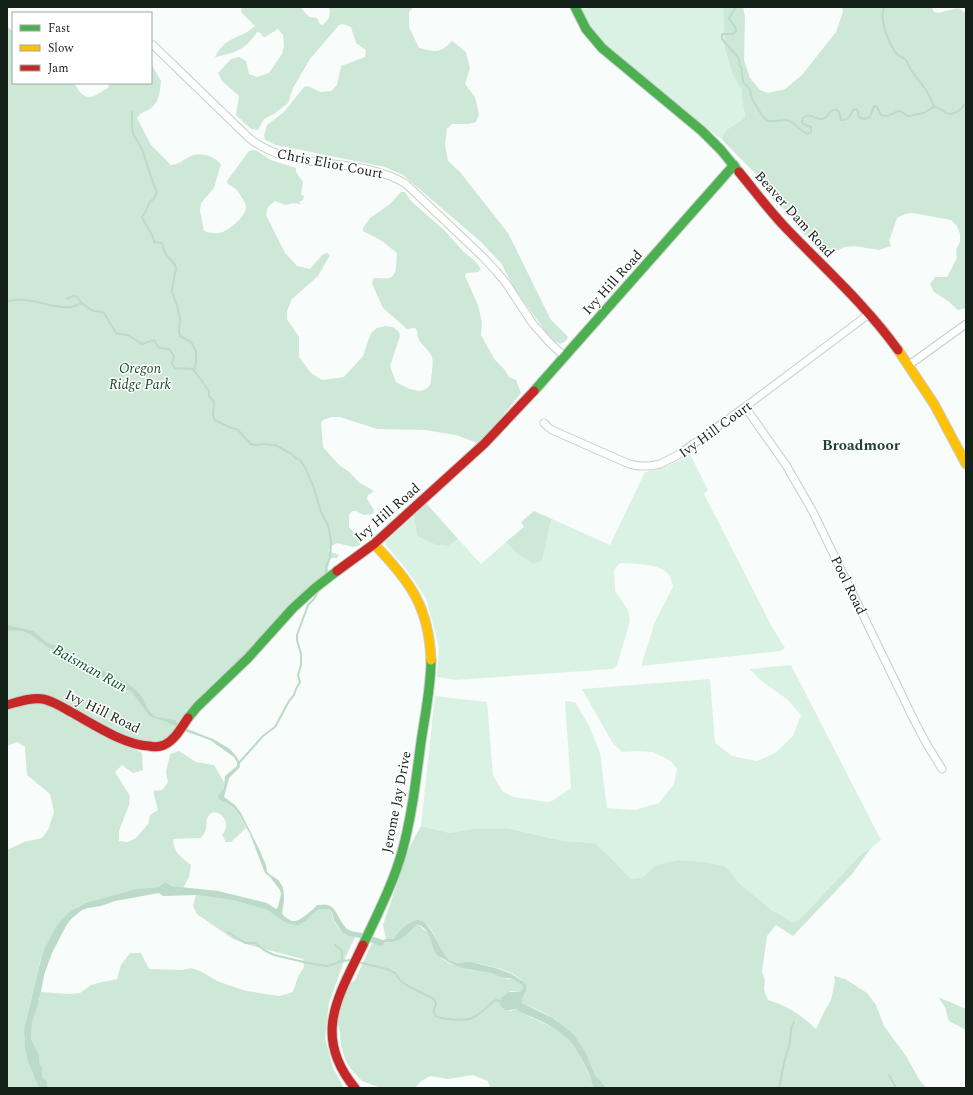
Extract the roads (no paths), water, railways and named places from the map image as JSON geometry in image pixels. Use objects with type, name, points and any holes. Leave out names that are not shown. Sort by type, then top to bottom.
[{"type":"street","name":"Beaver Dam Road","points":[[575,7],[586,28],[594,39],[709,139],[734,165],[760,199],[869,314],[909,365],[936,407],[966,464]]},
{"type":"street","name":"Chris Eliot Court","points":[[153,45],[248,137],[264,149],[290,157],[376,171],[396,177],[406,184],[496,271],[506,283],[533,324],[564,356]]},
{"type":"street","name":"Ivy Hill Road","points":[[7,705],[31,699],[42,699],[53,702],[127,741],[144,746],[158,747],[164,745],[175,736],[197,707],[248,658],[293,608],[315,588],[374,544],[484,444],[518,409],[734,165]]},
{"type":"street","name":"Ivy Hill Court","points":[[544,423],[552,430],[629,464],[650,466],[660,464],[678,455],[745,407],[869,314]]},
{"type":"street","points":[[909,365],[966,324]]},
{"type":"street","name":"Pool Road","points":[[745,407],[786,465],[809,504],[915,722],[942,769]]},
{"type":"street","name":"Jerome Jay Drive","points":[[355,1088],[346,1078],[335,1055],[332,1041],[333,1016],[336,1004],[349,974],[390,887],[403,848],[414,797],[429,692],[431,665],[429,632],[418,600],[402,573],[374,544]]},
{"type":"water","name":"Baisman Run","points":[[7,625],[33,631],[46,642],[68,651],[79,660],[84,661],[128,684],[137,691],[142,697],[147,708],[156,717],[175,720],[178,724],[187,729],[213,739],[230,749],[239,761],[240,767],[229,778],[224,797],[235,805],[241,813],[259,849],[266,865],[267,872],[280,883],[284,891],[282,913],[286,918],[296,921],[301,919],[317,905],[327,905],[335,910],[346,928],[349,930],[383,940],[393,939],[411,922],[418,920],[424,922],[429,927],[446,957],[451,961],[459,963],[472,962],[496,968],[508,972],[524,983],[526,988],[522,998],[522,1003],[553,1018],[574,1035],[587,1055],[595,1075],[605,1086],[605,1088],[594,1088],[582,1060],[566,1037],[552,1027],[520,1012],[517,1009],[505,1010],[499,1003],[501,998],[509,992],[520,992],[523,988],[522,985],[511,978],[466,969],[449,963],[437,955],[428,933],[422,926],[417,924],[403,938],[394,942],[385,942],[382,946],[380,946],[343,933],[334,920],[332,912],[329,909],[319,909],[306,921],[299,925],[295,925],[285,922],[267,910],[232,900],[196,895],[163,896],[159,893],[115,901],[82,910],[71,919],[66,926],[52,953],[44,975],[38,1004],[32,1023],[31,1039],[39,1055],[39,1062],[42,1068],[42,1077],[47,1081],[47,1088],[39,1088],[28,1061],[25,1048],[24,1029],[44,949],[60,921],[71,911],[85,903],[137,889],[159,887],[166,882],[171,886],[218,891],[267,903],[276,909],[278,907],[281,894],[280,890],[265,873],[250,834],[240,816],[233,807],[218,798],[219,794],[224,788],[225,776],[237,766],[237,762],[234,757],[210,740],[185,731],[165,721],[151,717],[131,691],[77,664],[65,652],[49,648],[30,634],[22,631],[7,630]]},
{"type":"waterway","points":[[736,7],[729,18],[736,31],[733,34],[722,34],[722,39],[739,59],[740,66],[742,68],[743,81],[749,89],[752,99],[766,120],[787,120],[808,134],[811,132],[811,127],[803,124],[802,121],[803,118],[808,115],[818,119],[824,119],[830,112],[837,110],[841,120],[844,120],[848,119],[853,110],[856,109],[859,117],[866,119],[870,117],[874,106],[877,107],[881,115],[884,116],[899,111],[908,116],[924,112],[934,107],[939,108],[945,113],[951,114],[958,112],[966,103]]},
{"type":"waterway","points":[[884,7],[883,24],[892,47],[897,54],[907,61],[911,70],[927,92],[934,107]]},
{"type":"waterway","points":[[132,112],[133,134],[142,149],[157,192],[149,203],[142,217],[153,237],[154,242],[162,243],[165,253],[175,265],[176,269],[172,292],[180,318],[179,332],[180,336],[191,342],[196,351],[196,364],[194,370]]},
{"type":"waterway","points":[[67,299],[75,296],[90,309],[104,313],[116,333],[128,335],[142,344],[154,340],[159,348],[169,349],[174,356],[172,364],[175,368],[193,369],[209,391],[209,396],[214,402],[213,416],[215,420],[231,428],[237,429],[251,444],[275,445],[292,454],[301,461],[313,485],[321,512],[328,525],[331,541],[330,558],[326,567],[326,574]]},
{"type":"waterway","points":[[7,301],[24,300],[61,307],[83,304]]},
{"type":"waterway","points":[[238,764],[263,736],[275,727],[289,701],[294,695],[300,682],[298,675],[301,665],[301,654],[297,635],[308,605],[323,587]]},
{"type":"waterway","points":[[228,932],[245,943],[255,943],[274,955],[308,963],[328,966],[342,961],[351,960]]},
{"type":"waterway","points":[[335,945],[342,951],[342,961]]},
{"type":"waterway","points":[[358,962],[387,969],[395,973],[401,981],[408,986],[434,999],[436,1004],[434,1014],[437,1017],[453,1020],[469,1019],[478,1015],[494,1001],[501,1001]]},
{"type":"waterway","points":[[779,1088],[790,1042],[791,1029],[794,1022]]},
{"type":"waterway","points":[[889,1075],[896,1088]]},
{"type":"district","name":"Broadmoor","points":[[861,445]]},
{"type":"park label","name":"Oregon Ridge Park","points":[[140,376]]}]
